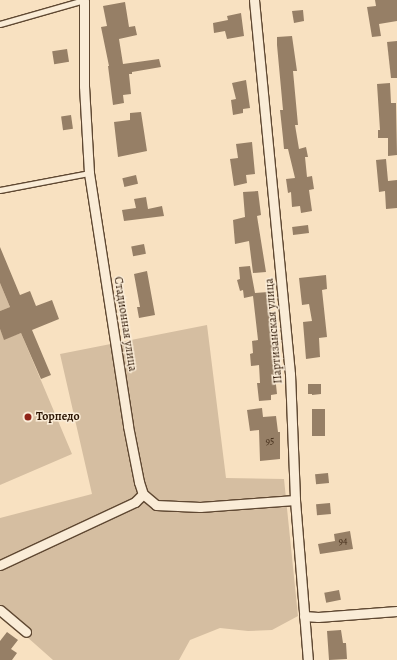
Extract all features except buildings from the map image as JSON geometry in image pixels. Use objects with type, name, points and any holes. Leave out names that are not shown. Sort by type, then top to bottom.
[{"type":"street","name":"Стадионная улица","points":[[84,0],[84,86],[90,173],[128,426],[139,482],[143,494]]},
{"type":"street","name":"Партизанская улица","points":[[254,0],[290,374],[295,500],[308,660]]},
{"type":"street","points":[[0,565],[135,502],[143,494],[156,504],[200,507],[295,500]]},
{"type":"street","points":[[0,610],[26,632]]},
{"type":"street","points":[[304,616],[318,617],[397,611]]},
{"type":"lane","points":[[0,24],[84,0]]},
{"type":"lane","points":[[0,190],[90,173]]},
{"type":"shaded area","points":[[0,283],[10,307],[0,311]]},
{"type":"shaded area","points":[[207,325],[226,478],[284,479],[298,616],[272,630],[248,631],[220,628],[190,640],[179,660],[53,660],[0,613],[0,518],[92,494],[60,354]]},
{"type":"shaded area","name":"Торпедо","points":[[0,329],[4,339],[21,333],[72,454],[0,485]]},
{"type":"place","name":"Торпедо","points":[[28,417]]}]
